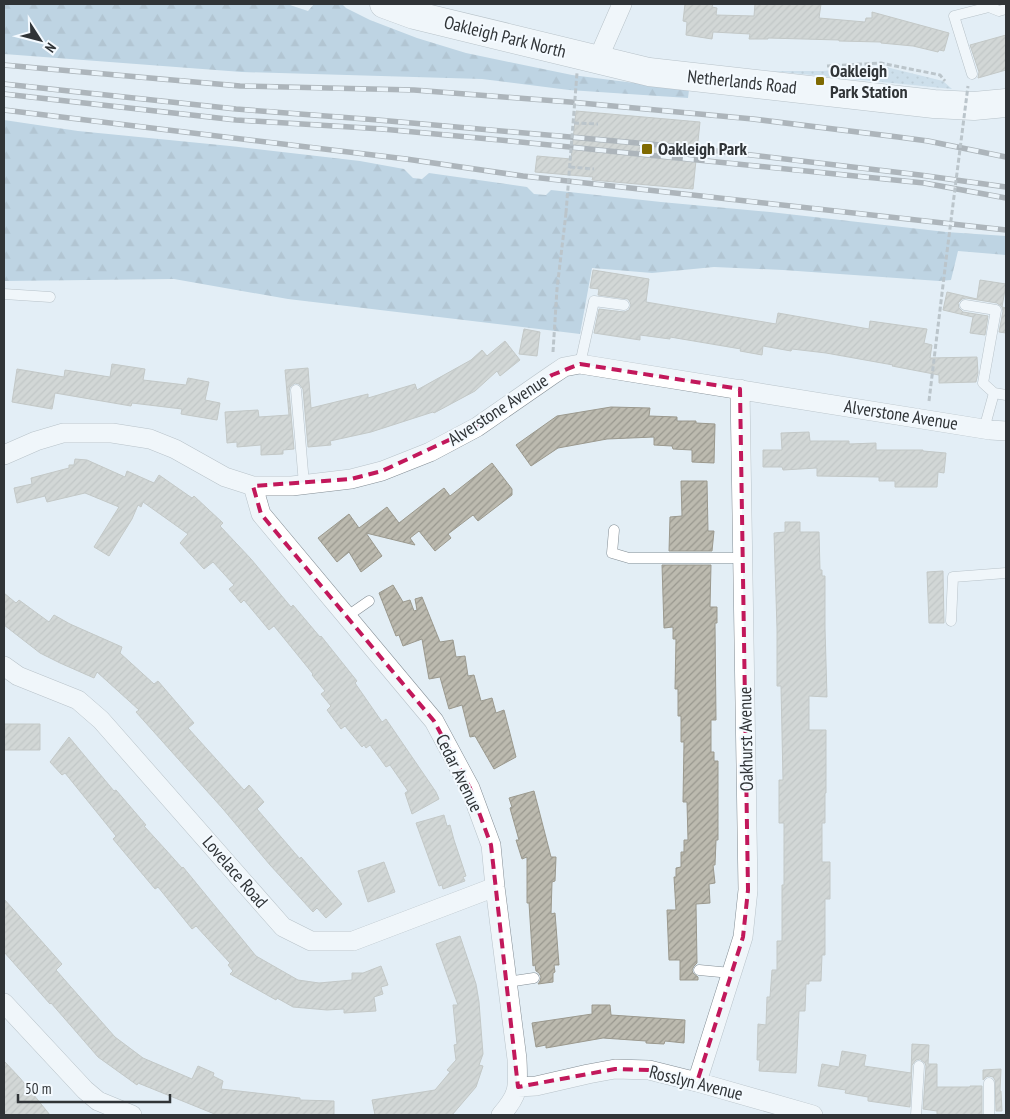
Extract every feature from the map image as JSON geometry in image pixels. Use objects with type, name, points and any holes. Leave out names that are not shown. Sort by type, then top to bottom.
[{"type":"street","name":"Oakleigh Park North","points":[[386,4],[414,15],[588,66]]},
{"type":"street","points":[[588,66],[622,4]]},
{"type":"street","name":"Netherlands Road","points":[[588,66],[934,104],[974,106],[1006,103]]},
{"type":"street","name":"Alverstone Avenue","points":[[4,455],[36,441],[63,434],[112,433],[150,439],[174,449],[225,477],[254,486],[292,486],[351,479],[382,471],[430,452],[477,427],[564,367],[580,364],[1006,431]]},
{"type":"street","name":"Oakhurst Avenue","points":[[697,1082],[743,937],[748,890],[740,389]]},
{"type":"street","name":"Cedar Avenue","points":[[254,486],[261,514],[434,721],[470,788],[491,845],[517,1060],[518,1087]]},
{"type":"street","name":"Lovelace Road","points":[[8,674],[78,700],[101,720],[283,928],[311,942],[353,941],[495,887]]},
{"type":"street","points":[[4,1003],[85,1090],[98,1101],[132,1115]]},
{"type":"street","name":"Rosslyn Avenue","points":[[518,1087],[536,1086],[615,1069],[649,1070],[813,1115]]},
{"type":"street","points":[[501,1115],[512,1102],[518,1087]]},
{"type":"lane","points":[[972,74],[954,16],[989,7],[999,11],[1006,9]]},
{"type":"lane","points":[[4,294],[50,297]]},
{"type":"lane","points":[[580,364],[594,302],[624,306]]},
{"type":"lane","points":[[965,305],[996,310],[983,383],[994,393],[1006,395]]},
{"type":"lane","points":[[296,390],[304,484]]},
{"type":"lane","points":[[984,428],[994,393]]},
{"type":"lane","points":[[614,530],[612,554],[629,558],[743,558]]},
{"type":"lane","points":[[952,621],[953,576],[1006,573]]},
{"type":"lane","points":[[346,616],[369,602]]},
{"type":"lane","points":[[699,970],[731,973]]},
{"type":"lane","points":[[507,982],[534,978]]},
{"type":"lane","points":[[916,1115],[919,1066]]},
{"type":"lane","points":[[989,1083],[989,1115]]},
{"type":"path","points":[[552,375],[557,289],[574,123],[588,66]]},
{"type":"path","points":[[927,419],[968,86]]},
{"type":"path","points":[[574,123],[598,124]]},
{"type":"path","points":[[570,167],[594,169]]},
{"type":"highlighted area","points":[[580,364],[740,389],[748,890],[743,937],[697,1082],[649,1070],[615,1069],[518,1087],[491,845],[470,788],[434,721],[261,514],[253,486],[351,479],[382,471],[477,427],[552,375]]},
{"type":"shaded area","points":[[882,66],[943,81],[952,89],[772,71],[822,71]]},
{"type":"green space","points":[[4,4],[287,4],[308,11],[314,4],[342,4],[370,20],[417,38],[466,53],[572,75],[689,90],[688,98],[569,90],[482,79],[242,72],[4,54]]},
{"type":"green space","points":[[4,120],[78,131],[360,161],[404,169],[413,178],[422,179],[429,173],[527,187],[534,194],[546,195],[551,190],[946,232],[1006,236],[1006,255],[958,251],[951,280],[939,281],[714,267],[652,273],[592,268],[580,334],[288,299],[174,279],[4,281]]},
{"type":"building","points":[[685,4],[713,4],[712,7],[717,8],[716,15],[754,16],[755,4],[821,4],[819,18],[865,22],[866,18],[872,18],[872,12],[949,33],[944,51],[939,50],[938,52],[913,46],[881,42],[749,39],[750,34],[713,32],[712,39],[686,35],[687,22],[683,21]]},
{"type":"building","points":[[1006,35],[1006,70],[978,78],[979,72],[970,45]]},
{"type":"building","points":[[576,111],[700,122],[693,189],[592,180],[593,177],[535,172],[537,156],[571,159]]},
{"type":"building","points":[[593,270],[649,279],[646,302],[776,324],[778,313],[869,329],[870,321],[927,329],[924,343],[932,345],[930,358],[977,357],[978,373],[976,382],[939,383],[939,375],[826,353],[792,349],[791,351],[763,346],[762,355],[740,351],[741,349],[670,337],[670,339],[640,335],[640,340],[594,333],[599,309],[624,312],[629,310],[631,305],[628,299],[598,295],[599,289],[590,288]]},
{"type":"building","points":[[980,280],[1006,284],[1002,307],[997,303],[966,298],[958,303],[959,308],[963,312],[988,316],[985,335],[970,333],[973,317],[943,310],[947,292],[977,299]]},
{"type":"building","points":[[1002,307],[1006,308],[1006,333],[999,332]]},
{"type":"building","points":[[524,329],[540,332],[537,356],[519,354]]},
{"type":"building","points":[[505,341],[520,360],[500,376],[497,371],[475,391],[434,413],[371,432],[330,441],[331,445],[308,447],[303,389],[299,384],[295,383],[290,387],[289,391],[294,449],[283,450],[283,454],[261,455],[261,445],[237,447],[237,442],[227,443],[225,412],[258,410],[259,417],[289,415],[285,370],[308,368],[311,408],[368,394],[368,398],[415,384],[417,390],[471,360],[482,350],[487,356]]},
{"type":"building","points":[[112,364],[145,369],[143,380],[186,385],[188,378],[209,382],[205,400],[220,403],[217,420],[181,414],[182,409],[132,403],[131,406],[55,393],[52,409],[12,402],[17,369],[64,377],[65,370],[110,377]]},
{"type":"building","points":[[611,407],[650,408],[649,416],[677,417],[677,421],[715,424],[714,463],[692,462],[692,450],[654,445],[654,437],[607,439],[558,448],[531,466],[516,445],[557,416]]},
{"type":"building","points":[[809,432],[810,441],[849,441],[849,444],[876,443],[876,450],[923,450],[946,453],[944,473],[938,472],[937,487],[895,487],[895,481],[879,481],[879,477],[817,476],[817,468],[783,470],[782,467],[763,467],[763,450],[782,450],[781,433]]},
{"type":"building","points":[[75,459],[87,460],[125,477],[127,471],[154,483],[159,475],[192,498],[194,496],[223,523],[220,526],[251,559],[291,607],[293,605],[321,636],[357,681],[355,683],[382,722],[386,719],[439,799],[412,814],[405,793],[408,791],[390,765],[386,767],[370,745],[366,748],[364,745],[362,747],[345,726],[341,729],[327,710],[331,706],[321,694],[325,691],[274,626],[269,630],[244,600],[241,603],[229,589],[234,585],[213,562],[204,569],[180,543],[188,534],[143,502],[141,507],[138,505],[132,519],[109,556],[94,547],[119,507],[85,493],[47,502],[45,496],[17,503],[14,488],[32,484],[31,478],[69,468],[69,465],[74,465]]},
{"type":"building","points":[[492,463],[512,489],[512,495],[478,521],[473,515],[448,534],[451,538],[435,551],[419,531],[410,538],[415,545],[366,533],[382,556],[361,572],[349,552],[337,562],[318,538],[349,514],[359,528],[387,507],[399,523],[444,488],[450,496]]},
{"type":"building","points":[[681,481],[707,481],[708,531],[714,531],[712,551],[669,551],[670,517],[682,516]]},
{"type":"building","points":[[785,522],[800,522],[800,532],[819,532],[820,570],[822,570],[822,576],[825,576],[827,697],[809,696],[809,730],[826,730],[826,793],[825,823],[822,823],[822,862],[830,862],[830,899],[825,899],[825,955],[822,955],[821,981],[809,981],[809,984],[806,984],[805,1011],[799,1011],[796,1073],[759,1071],[760,1060],[757,1060],[758,1024],[766,1025],[767,997],[770,997],[772,970],[777,970],[777,941],[782,941],[784,823],[779,823],[779,780],[783,780],[781,686],[777,686],[774,533],[785,532]]},
{"type":"building","points":[[662,565],[711,565],[710,607],[717,607],[717,623],[715,623],[716,720],[711,720],[711,752],[714,752],[714,761],[718,761],[718,840],[716,840],[715,865],[713,865],[715,883],[709,884],[710,903],[696,904],[697,963],[692,970],[698,977],[698,980],[680,980],[680,960],[669,960],[667,910],[676,910],[674,877],[676,877],[676,868],[681,867],[681,852],[684,852],[684,840],[688,840],[687,802],[683,802],[684,742],[681,742],[681,716],[678,716],[678,689],[675,689],[676,639],[673,639],[673,627],[664,628]]},
{"type":"building","points":[[943,571],[944,623],[929,623],[927,572]]},
{"type":"building","points":[[393,585],[403,602],[410,600],[414,611],[417,610],[415,599],[422,597],[440,642],[453,640],[456,657],[465,656],[468,676],[474,675],[481,701],[492,698],[496,713],[504,710],[516,757],[494,769],[475,736],[470,737],[462,705],[449,709],[440,677],[429,679],[422,639],[403,646],[399,635],[396,636],[379,593]]},
{"type":"building","points":[[4,593],[16,603],[19,600],[49,622],[54,615],[122,647],[120,653],[154,684],[158,681],[194,723],[188,728],[244,790],[249,785],[264,802],[257,809],[342,904],[326,918],[317,908],[313,912],[136,712],[139,710],[97,672],[94,678],[40,653],[4,625]]},
{"type":"building","points":[[4,724],[40,724],[40,750],[4,750]]},
{"type":"building","points":[[69,737],[114,791],[116,790],[146,825],[144,826],[183,867],[256,956],[298,980],[319,983],[352,980],[352,973],[363,973],[381,966],[388,985],[381,987],[383,994],[374,997],[376,1011],[344,1013],[344,1009],[327,1010],[293,1007],[277,998],[276,1000],[230,974],[233,971],[228,965],[230,963],[196,926],[192,929],[158,887],[155,889],[113,839],[116,836],[65,773],[62,775],[50,762]]},
{"type":"building","points":[[534,791],[551,857],[556,857],[555,881],[552,882],[551,914],[555,913],[559,965],[554,965],[553,982],[538,984],[541,977],[536,971],[535,965],[533,966],[529,903],[527,903],[527,857],[522,859],[516,840],[519,840],[509,798]]},
{"type":"building","points":[[444,815],[447,826],[450,825],[466,876],[463,877],[465,881],[443,889],[442,885],[439,886],[416,823]]},
{"type":"building","points":[[384,862],[395,892],[368,902],[358,871]]},
{"type":"building","points":[[4,899],[62,964],[56,970],[115,1037],[143,1058],[192,1079],[198,1066],[214,1073],[213,1076],[223,1081],[221,1089],[300,1098],[300,1100],[334,1101],[334,1115],[217,1115],[138,1083],[137,1085],[98,1057],[4,952]]},
{"type":"building","points":[[460,936],[476,984],[479,1002],[483,1054],[479,1065],[483,1066],[476,1087],[452,1115],[375,1115],[372,1100],[435,1090],[450,1072],[447,1070],[456,1060],[454,1045],[457,1044],[453,1005],[458,1005],[436,944]]},
{"type":"building","points":[[592,1005],[610,1005],[611,1015],[685,1020],[684,1043],[665,1041],[664,1044],[646,1043],[646,1041],[603,1038],[546,1048],[546,1045],[536,1047],[532,1023],[592,1014]]},
{"type":"building","points":[[912,1044],[929,1045],[928,1064],[937,1064],[937,1087],[982,1086],[982,1115],[937,1114],[937,1111],[923,1109],[926,1066],[920,1059],[916,1060],[912,1065],[910,1107],[868,1101],[868,1097],[845,1093],[846,1090],[818,1086],[822,1064],[839,1067],[842,1051],[866,1055],[864,1066],[911,1073]]},
{"type":"building","points":[[4,1061],[20,1078],[50,1115],[4,1115]]},
{"type":"building","points":[[1001,1069],[1000,1091],[1002,1111],[996,1111],[995,1080],[989,1076],[983,1080],[983,1070]]},
{"type":"railway","points":[[4,65],[240,86],[414,90],[570,102],[753,119],[898,137],[928,141],[1006,157]]},
{"type":"railway","points":[[4,84],[236,109],[683,147],[1006,187]]},
{"type":"railway","points":[[4,94],[236,120],[382,129],[924,183],[1006,198]]},
{"type":"railway","points":[[4,110],[406,159],[523,176],[1006,230]]},
{"type":"place","name":"Oakleigh Park Station","points":[[820,81]]},
{"type":"place","name":"Oakleigh Park","points":[[647,149]]}]
